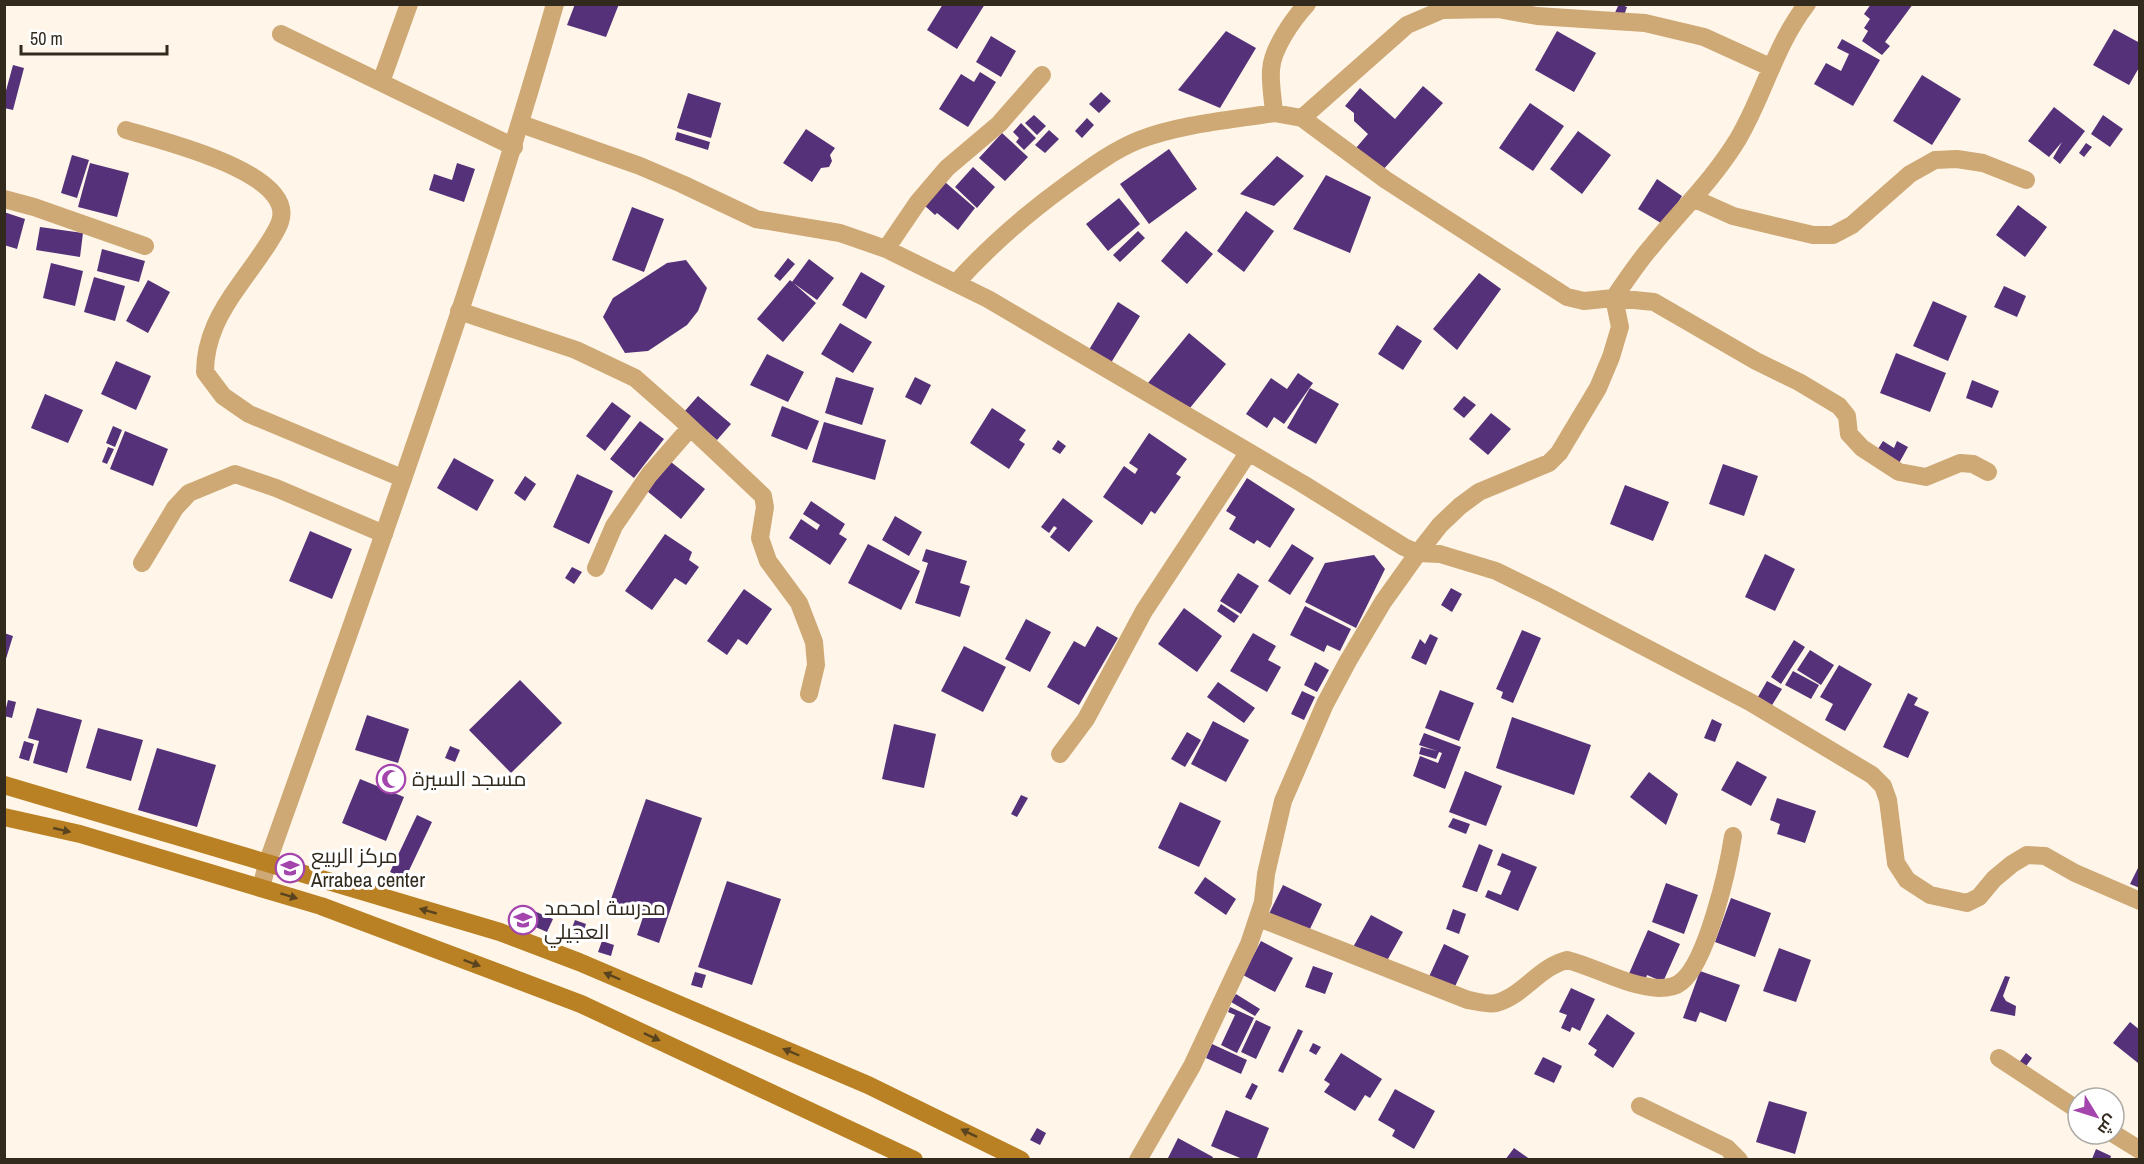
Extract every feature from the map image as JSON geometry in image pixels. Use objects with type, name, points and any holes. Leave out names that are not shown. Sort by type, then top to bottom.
[{"type":"main road","points":[[4,785],[500,932],[569,958],[868,1085],[1021,1160]]},
{"type":"main road","points":[[4,817],[80,834],[321,906],[581,1004],[914,1160]]},
{"type":"street","points":[[381,82],[409,4]]},
{"type":"street","points":[[261,888],[267,864],[384,534],[514,147],[555,4]]},
{"type":"street","points":[[1274,113],[1270,69],[1278,48],[1296,16],[1307,4]]},
{"type":"street","points":[[1138,1160],[1191,1066],[1258,918],[1283,801],[1297,764],[1348,661],[1383,602],[1440,525],[1479,492],[1549,463],[1559,453],[1598,388],[1611,357],[1620,327],[1614,298],[1651,246],[1695,199],[1719,169],[1739,137],[1789,30],[1807,4]]},
{"type":"street","points":[[1302,118],[1407,25],[1442,10],[1498,9],[1537,16],[1645,23],[1704,37],[1770,67]]},
{"type":"street","points":[[281,34],[514,147]]},
{"type":"street","points":[[886,249],[918,202],[947,168],[999,124],[1042,75]]},
{"type":"street","points":[[956,283],[1025,215],[1082,173],[1124,147],[1140,139],[1174,130],[1274,113],[1290,114],[1302,118],[1386,180],[1567,297],[1584,302],[1614,298],[1654,302],[1755,360],[1799,382],[1839,406],[1847,416],[1849,434],[1862,448],[1899,472],[1926,477],[1960,463],[1973,464],[1988,472]]},
{"type":"street","points":[[521,124],[639,166],[756,219],[840,233],[886,249],[988,299],[1303,484],[1382,535],[1418,553],[1440,554],[1496,571],[1750,702],[1872,775],[1883,786],[1888,800],[1896,863],[1907,880],[1930,895],[1966,903],[1979,897],[1994,879],[2027,855],[2045,856],[2075,873],[2139,901]]},
{"type":"street","points":[[126,130],[208,154],[262,183],[274,194],[280,207],[280,221],[258,258],[228,300],[207,344],[205,372],[224,396],[249,414],[402,478]]},
{"type":"street","points":[[1695,199],[1733,216],[1813,235],[1833,235],[1852,225],[1910,174],[1935,160],[1957,159],[1983,163],[2026,180]]},
{"type":"street","points":[[4,199],[34,207],[145,246]]},
{"type":"street","points":[[459,311],[576,351],[635,378],[762,496],[765,507],[760,538],[768,561],[799,603],[814,642],[816,665],[809,694]]},
{"type":"street","points":[[596,568],[614,526],[649,475],[690,428]]},
{"type":"street","points":[[1060,754],[1086,719],[1144,611],[1248,453]]},
{"type":"street","points":[[142,563],[175,508],[189,493],[234,474],[276,488],[384,534]]},
{"type":"street","points":[[1258,918],[1468,1000],[1494,1004],[1512,995],[1556,963],[1567,960],[1633,985],[1661,988],[1674,986],[1690,972],[1701,951],[1718,904],[1730,858],[1733,836]]},
{"type":"street","points":[[1999,1058],[2066,1102]]},
{"type":"street","points":[[1640,1106],[1727,1148],[1739,1160]]},
{"type":"street","points":[[2126,1142],[2139,1150]]},
{"type":"building","points":[[575,4],[619,4],[606,37],[567,25]]},
{"type":"building","points":[[943,4],[985,4],[957,49],[927,30]]},
{"type":"building","points":[[1619,4],[1627,7],[1622,21],[1613,17]]},
{"type":"building","points":[[1871,4],[1913,4],[1885,42],[1890,46],[1882,55],[1862,41],[1868,31],[1864,28],[1870,19],[1864,14]]},
{"type":"building","points":[[2114,29],[2140,43],[2140,66],[2129,85],[2093,65]]},
{"type":"building","points":[[1226,31],[1256,48],[1220,108],[1178,90]]},
{"type":"building","points":[[1557,31],[1596,53],[1574,92],[1535,70]]},
{"type":"building","points":[[991,36],[1016,51],[1001,77],[976,62]]},
{"type":"building","points":[[1842,39],[1880,60],[1853,106],[1814,84],[1826,63],[1841,71],[1849,54],[1837,48]]},
{"type":"building","points":[[13,65],[24,68],[13,110],[4,108],[4,98]]},
{"type":"building","points":[[980,72],[996,82],[968,127],[939,109],[961,74],[974,82]]},
{"type":"building","points":[[1922,75],[1961,99],[1932,145],[1893,121]]},
{"type":"building","points":[[1423,86],[1443,103],[1382,171],[1356,148],[1368,134],[1354,121],[1354,113],[1345,106],[1360,88],[1395,119]]},
{"type":"building","points":[[1101,92],[1111,101],[1099,113],[1089,104]]},
{"type":"building","points":[[688,93],[721,103],[711,138],[677,128]]},
{"type":"building","points":[[1530,103],[1564,126],[1533,171],[1499,148]]},
{"type":"building","points":[[2054,107],[2085,131],[2060,164],[2053,158],[2062,142],[2049,157],[2028,141]]},
{"type":"building","points":[[1034,115],[1046,126],[1037,135],[1025,123]]},
{"type":"building","points":[[2103,115],[2123,129],[2110,147],[2091,134]]},
{"type":"building","points":[[1087,118],[1094,125],[1082,138],[1075,131]]},
{"type":"building","points":[[1021,123],[1036,138],[1024,150],[1016,142],[1019,138],[1013,132]]},
{"type":"building","points":[[806,129],[835,148],[830,155],[832,161],[829,167],[821,168],[812,182],[783,163]]},
{"type":"building","points":[[1049,130],[1059,139],[1045,153],[1035,145]]},
{"type":"building","points":[[1578,131],[1611,155],[1582,194],[1550,169]]},
{"type":"building","points":[[677,132],[710,142],[708,150],[675,140]]},
{"type":"building","points":[[1002,133],[1028,157],[1005,181],[979,158]]},
{"type":"building","points":[[2086,143],[2092,147],[2084,157],[2079,153]]},
{"type":"building","points":[[1169,149],[1197,189],[1149,224],[1120,184]]},
{"type":"building","points":[[72,155],[89,160],[77,198],[61,193]]},
{"type":"building","points":[[1277,156],[1304,176],[1274,206],[1240,194]]},
{"type":"building","points":[[90,163],[129,173],[117,217],[78,207]]},
{"type":"building","points":[[457,163],[475,169],[464,202],[429,190],[434,174],[452,180]]},
{"type":"building","points":[[973,167],[995,187],[977,208],[955,187]]},
{"type":"building","points":[[1326,175],[1371,197],[1350,253],[1293,229]]},
{"type":"building","points":[[1657,179],[1682,196],[1664,225],[1638,209]]},
{"type":"building","points":[[945,182],[975,208],[958,230],[925,206]]},
{"type":"building","points":[[1119,198],[1140,224],[1108,251],[1086,224]]},
{"type":"building","points":[[2018,205],[2047,227],[2025,257],[1996,235]]},
{"type":"building","points":[[632,207],[664,219],[644,272],[612,260]]},
{"type":"building","points":[[1246,211],[1274,231],[1244,272],[1217,251]]},
{"type":"building","points":[[4,212],[25,219],[17,249],[4,245]]},
{"type":"building","points":[[40,227],[83,233],[80,257],[36,250]]},
{"type":"building","points":[[1138,231],[1145,238],[1120,262],[1113,255]]},
{"type":"building","points":[[1186,231],[1213,254],[1187,284],[1161,261]]},
{"type":"building","points":[[102,249],[145,261],[139,282],[97,271]]},
{"type":"building","points":[[788,258],[795,264],[780,281],[774,276]]},
{"type":"building","points":[[809,259],[834,278],[817,300],[792,282]]},
{"type":"building","points":[[686,260],[707,288],[698,311],[687,325],[648,351],[625,353],[603,317],[613,298],[667,263]]},
{"type":"building","points":[[51,263],[83,271],[75,306],[43,298]]},
{"type":"building","points":[[861,272],[885,286],[866,319],[842,305]]},
{"type":"building","points":[[1479,273],[1501,289],[1457,350],[1433,329]]},
{"type":"building","points":[[94,277],[125,286],[115,321],[84,312]]},
{"type":"building","points":[[148,280],[170,292],[148,333],[126,321]]},
{"type":"building","points":[[790,280],[816,303],[783,342],[757,319]]},
{"type":"building","points":[[2004,286],[2026,296],[2017,317],[1994,307]]},
{"type":"building","points":[[1933,301],[1967,316],[1948,361],[1913,346]]},
{"type":"building","points":[[1118,302],[1140,316],[1109,366],[1087,353]]},
{"type":"building","points":[[840,323],[872,342],[853,373],[821,354]]},
{"type":"building","points":[[1397,325],[1422,341],[1403,370],[1378,354]]},
{"type":"building","points":[[1189,333],[1226,364],[1185,414],[1148,383]]},
{"type":"building","points":[[1896,353],[1946,373],[1930,412],[1880,393]]},
{"type":"building","points":[[767,354],[804,372],[788,402],[750,385]]},
{"type":"building","points":[[116,361],[151,376],[136,410],[101,394]]},
{"type":"building","points":[[1298,373],[1313,383],[1284,424],[1274,417],[1267,428],[1246,414],[1271,378],[1287,389]]},
{"type":"building","points":[[836,377],[874,388],[862,425],[825,413]]},
{"type":"building","points":[[915,377],[931,385],[921,405],[905,397]]},
{"type":"building","points":[[1972,380],[1999,391],[1992,408],[1966,398]]},
{"type":"building","points":[[1310,388],[1339,404],[1316,444],[1287,428]]},
{"type":"building","points":[[45,394],[83,410],[68,443],[31,428]]},
{"type":"building","points":[[698,396],[731,424],[717,440],[684,412]]},
{"type":"building","points":[[1464,396],[1476,405],[1464,418],[1453,409]]},
{"type":"building","points":[[612,402],[631,416],[605,451],[586,436]]},
{"type":"building","points":[[782,406],[819,421],[807,450],[771,436]]},
{"type":"building","points":[[992,408],[1026,430],[1019,440],[1025,444],[1009,469],[970,443]]},
{"type":"building","points":[[1491,413],[1511,429],[1488,455],[1469,439]]},
{"type":"building","points":[[640,421],[664,439],[634,478],[610,459]]},
{"type":"building","points":[[824,422],[886,440],[875,480],[812,462]]},
{"type":"building","points":[[113,426],[122,430],[115,447],[106,443]]},
{"type":"building","points":[[125,431],[168,449],[153,486],[110,469]]},
{"type":"building","points":[[1149,433],[1187,459],[1176,474],[1181,477],[1155,514],[1151,511],[1142,525],[1103,497],[1124,466],[1135,474],[1138,469],[1129,463]]},
{"type":"building","points":[[1058,440],[1066,446],[1060,454],[1052,449]]},
{"type":"building","points":[[1883,441],[1894,448],[1897,441],[1908,447],[1898,465],[1876,452]]},
{"type":"building","points":[[108,447],[114,449],[107,464],[102,462]]},
{"type":"building","points":[[454,458],[494,480],[477,511],[437,488]]},
{"type":"building","points":[[671,462],[705,489],[681,519],[647,491]]},
{"type":"building","points":[[1723,464],[1758,476],[1744,516],[1709,504]]},
{"type":"building","points":[[577,474],[613,491],[589,544],[553,527]]},
{"type":"building","points":[[525,476],[536,484],[525,501],[514,493]]},
{"type":"building","points":[[1247,478],[1295,509],[1270,548],[1257,540],[1254,544],[1229,529],[1236,517],[1226,511]]},
{"type":"building","points":[[1625,485],[1669,502],[1653,541],[1610,524]]},
{"type":"building","points":[[1063,498],[1093,521],[1069,552],[1050,537],[1057,528],[1054,526],[1049,533],[1041,527]]},
{"type":"building","points":[[811,501],[845,524],[839,534],[847,539],[830,565],[789,538],[801,519],[817,530],[820,525],[803,514]]},
{"type":"building","points":[[895,516],[922,532],[909,556],[882,540]]},
{"type":"building","points":[[310,531],[352,549],[332,599],[289,581]]},
{"type":"building","points":[[665,534],[692,552],[689,560],[699,567],[686,585],[675,578],[652,610],[625,591]]},
{"type":"building","points":[[868,544],[920,571],[901,610],[848,583]]},
{"type":"building","points":[[1292,544],[1314,558],[1290,595],[1268,581]]},
{"type":"building","points":[[926,549],[967,561],[960,583],[970,586],[960,617],[915,603],[928,563],[922,561]]},
{"type":"building","points":[[1765,554],[1795,569],[1775,611],[1745,597]]},
{"type":"building","points":[[1374,555],[1385,569],[1356,628],[1305,602],[1325,563]]},
{"type":"building","points":[[572,567],[582,572],[574,584],[565,578]]},
{"type":"building","points":[[1238,573],[1259,586],[1241,614],[1220,601]]},
{"type":"building","points":[[1451,588],[1462,594],[1452,612],[1441,605]]},
{"type":"building","points":[[744,589],[772,609],[747,645],[738,639],[727,655],[707,641]]},
{"type":"building","points":[[1221,604],[1239,616],[1234,623],[1217,611]]},
{"type":"building","points":[[1305,606],[1351,629],[1340,651],[1327,645],[1324,652],[1290,635]]},
{"type":"building","points":[[1184,608],[1222,636],[1197,672],[1158,644]]},
{"type":"building","points":[[1026,619],[1051,632],[1030,672],[1005,659]]},
{"type":"building","points":[[1097,626],[1118,638],[1079,705],[1047,687],[1074,641],[1085,647]]},
{"type":"building","points":[[1522,630],[1541,638],[1513,703],[1501,698],[1503,692],[1496,689]]},
{"type":"building","points":[[4,633],[13,636],[5,662],[4,662]]},
{"type":"building","points":[[1253,633],[1276,646],[1268,660],[1281,667],[1267,692],[1230,671]]},
{"type":"building","points":[[1430,634],[1438,638],[1426,665],[1411,658],[1420,639],[1425,644]]},
{"type":"building","points":[[1794,640],[1805,647],[1781,684],[1771,677]]},
{"type":"building","points":[[964,646],[1006,667],[983,712],[941,691]]},
{"type":"building","points":[[1810,650],[1834,665],[1821,685],[1797,670]]},
{"type":"building","points":[[1315,662],[1329,670],[1317,692],[1304,685]]},
{"type":"building","points":[[1839,665],[1872,684],[1845,731],[1825,720],[1833,704],[1820,697]]},
{"type":"building","points":[[1793,671],[1819,685],[1811,699],[1785,685]]},
{"type":"building","points":[[520,680],[562,723],[511,773],[469,730]]},
{"type":"building","points":[[1767,681],[1782,689],[1769,710],[1755,702]]},
{"type":"building","points":[[1218,682],[1255,708],[1244,723],[1207,697]]},
{"type":"building","points":[[1440,690],[1474,703],[1459,741],[1425,728]]},
{"type":"building","points":[[1302,691],[1315,697],[1304,720],[1291,714]]},
{"type":"building","points":[[1908,693],[1918,698],[1914,705],[1929,712],[1908,758],[1883,747]]},
{"type":"building","points":[[8,700],[16,702],[12,718],[4,716]]},
{"type":"building","points":[[37,708],[82,720],[67,773],[33,763],[39,741],[28,738]]},
{"type":"building","points":[[367,715],[409,729],[398,763],[355,750]]},
{"type":"building","points":[[1512,717],[1591,745],[1574,795],[1496,768]]},
{"type":"building","points":[[1712,719],[1722,724],[1715,742],[1704,738]]},
{"type":"building","points":[[1213,721],[1249,740],[1226,782],[1191,764]]},
{"type":"building","points":[[894,724],[936,734],[924,788],[882,779]]},
{"type":"building","points":[[98,728],[143,740],[131,781],[86,768]]},
{"type":"building","points":[[1187,732],[1201,740],[1185,767],[1171,759]]},
{"type":"building","points":[[1424,733],[1461,747],[1445,789],[1413,776],[1420,756],[1438,763],[1442,753],[1439,752],[1436,759],[1419,754],[1421,747],[1437,751],[1419,745]]},
{"type":"building","points":[[24,741],[34,744],[29,761],[19,758]]},
{"type":"building","points":[[450,746],[460,750],[455,762],[445,758]]},
{"type":"building","points":[[157,748],[216,765],[197,827],[138,810]]},
{"type":"building","points":[[1737,761],[1767,777],[1751,806],[1721,790]]},
{"type":"building","points":[[1465,771],[1502,786],[1486,826],[1449,812]]},
{"type":"building","points":[[1649,772],[1678,794],[1666,825],[1630,797]]},
{"type":"building","points":[[360,779],[404,797],[386,841],[342,823]]},
{"type":"building","points":[[1021,795],[1028,798],[1017,817],[1011,814]]},
{"type":"building","points":[[1777,798],[1816,811],[1805,843],[1777,834],[1780,824],[1770,820]]},
{"type":"building","points":[[646,799],[702,818],[659,943],[637,935],[644,914],[610,902]]},
{"type":"building","points":[[1180,802],[1221,821],[1199,867],[1158,848]]},
{"type":"building","points":[[417,815],[432,822],[405,879],[390,872]]},
{"type":"building","points":[[1453,818],[1470,824],[1466,834],[1448,827]]},
{"type":"building","points":[[1479,844],[1493,850],[1477,892],[1462,887]]},
{"type":"building","points":[[1502,853],[1537,867],[1518,911],[1485,897],[1488,890],[1501,895],[1511,871],[1497,865]]},
{"type":"building","points":[[2140,864],[2140,888],[2130,884]]},
{"type":"building","points":[[1205,877],[1236,899],[1226,915],[1194,893]]},
{"type":"building","points":[[727,881],[781,899],[752,985],[698,967]]},
{"type":"building","points":[[1666,883],[1698,895],[1684,934],[1652,922]]},
{"type":"building","points":[[1283,885],[1322,904],[1307,935],[1268,916]]},
{"type":"building","points":[[1731,898],[1771,913],[1755,957],[1715,942]]},
{"type":"building","points":[[1453,909],[1466,914],[1459,934],[1446,929]]},
{"type":"building","points":[[534,911],[553,919],[547,932],[526,923],[529,917],[526,916]]},
{"type":"building","points":[[1371,915],[1403,932],[1384,966],[1352,949]]},
{"type":"building","points":[[575,920],[586,924],[582,936],[574,933],[572,928]]},
{"type":"building","points":[[1648,930],[1680,944],[1663,982],[1647,975],[1644,983],[1628,976]]},
{"type":"building","points":[[602,941],[614,945],[611,956],[598,952]]},
{"type":"building","points":[[1261,941],[1293,958],[1275,992],[1243,975]]},
{"type":"building","points":[[1444,944],[1469,956],[1452,993],[1427,981]]},
{"type":"building","points":[[1779,948],[1811,960],[1796,1002],[1763,991]]},
{"type":"building","points":[[1313,966],[1333,973],[1325,994],[1305,987]]},
{"type":"building","points":[[1700,971],[1740,985],[1726,1022],[1700,1012],[1696,1022],[1683,1018]]},
{"type":"building","points":[[695,972],[706,975],[702,988],[691,985]]},
{"type":"building","points":[[2005,976],[2010,977],[2003,996],[2006,1001],[2016,1006],[2015,1016],[1990,1011]]},
{"type":"building","points":[[1571,988],[1595,999],[1580,1031],[1572,1027],[1570,1032],[1561,1028],[1567,1015],[1559,1012]]},
{"type":"building","points":[[1236,994],[1260,1009],[1255,1016],[1231,1002]]},
{"type":"building","points":[[1230,1007],[1254,1018],[1237,1053],[1221,1045],[1235,1015],[1228,1012]]},
{"type":"building","points":[[1607,1014],[1635,1033],[1613,1068],[1594,1055],[1597,1050],[1588,1044]]},
{"type":"building","points":[[1256,1020],[1271,1027],[1256,1059],[1241,1052]]},
{"type":"building","points":[[2130,1022],[2140,1030],[2140,1061],[2138,1063],[2113,1043]]},
{"type":"building","points":[[1298,1029],[1303,1031],[1283,1073],[1278,1071]]},
{"type":"building","points":[[1313,1043],[1321,1047],[1316,1055],[1309,1051]]},
{"type":"building","points":[[1212,1044],[1247,1060],[1241,1074],[1206,1058]]},
{"type":"building","points":[[1341,1053],[1382,1079],[1370,1098],[1365,1095],[1355,1111],[1324,1092],[1330,1084],[1324,1080]]},
{"type":"building","points":[[2026,1053],[2032,1058],[2024,1069],[2018,1064]]},
{"type":"building","points":[[1543,1057],[1562,1066],[1554,1083],[1534,1074]]},
{"type":"building","points":[[1252,1083],[1258,1086],[1251,1100],[1245,1097]]},
{"type":"building","points":[[1395,1089],[1435,1111],[1414,1149],[1392,1136],[1395,1130],[1378,1120]]},
{"type":"building","points":[[1769,1101],[1807,1112],[1795,1154],[1756,1142]]},
{"type":"building","points":[[1226,1110],[1269,1128],[1256,1160],[1245,1160],[1211,1146]]},
{"type":"building","points":[[1037,1128],[1046,1133],[1040,1145],[1030,1140]]},
{"type":"building","points":[[1178,1138],[1213,1157],[1211,1160],[1167,1160]]},
{"type":"building","points":[[1514,1148],[1531,1160],[1505,1160]]},
{"type":"building","points":[[2096,1149],[2111,1156],[2110,1160],[2092,1159]]},
{"type":"place","name":"مسجد السيرة","points":[[391,779]]},
{"type":"place","name":"مركز الربيع Arrabea center","points":[[290,868]]},
{"type":"place","name":"مدرسة امحمد العجيلي","points":[[523,920]]}]
